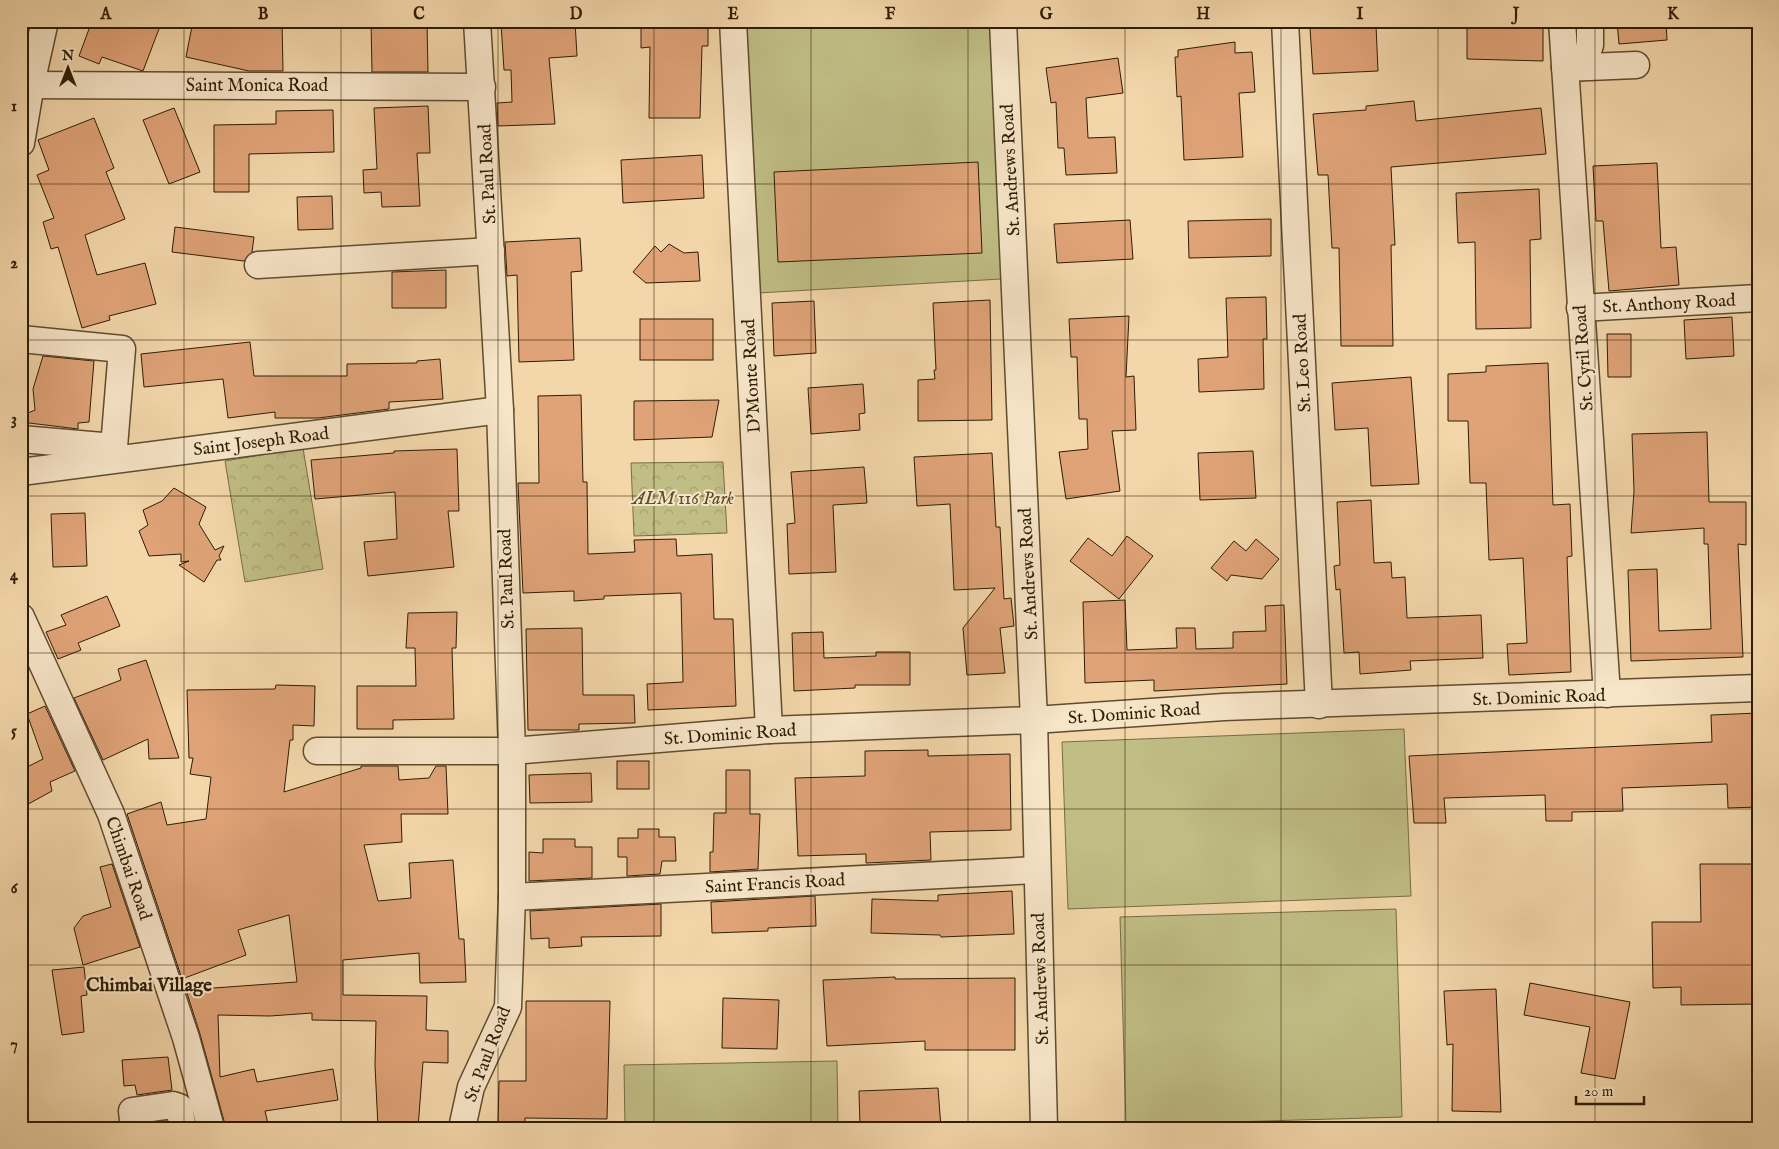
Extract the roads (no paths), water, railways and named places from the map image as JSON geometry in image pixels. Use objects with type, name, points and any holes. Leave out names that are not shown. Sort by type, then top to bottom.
[{"type":"street","points":[[21,143],[26,84],[45,21]]},
{"type":"street","name":"St. Paul Road","points":[[462,1128],[471,1087],[508,1007],[512,897],[512,751],[500,410],[477,21]]},
{"type":"street","name":"D'Monte Road","points":[[733,21],[769,730]]},
{"type":"street","name":"St. Andrews Road","points":[[1003,21],[1034,720],[1044,1128]]},
{"type":"street","name":"St. Leo Road","points":[[1285,21],[1319,705]]},
{"type":"street","name":"St. Cyril Road","points":[[1562,21],[1574,67],[1580,308],[1607,694]]},
{"type":"street","points":[[1574,67],[1590,45],[1590,21]]},
{"type":"street","points":[[1574,67],[1636,65]]},
{"type":"street","name":"Saint Monica Road","points":[[26,84],[482,87]]},
{"type":"street","points":[[258,266],[491,251]]},
{"type":"street","name":"St. Anthony Road","points":[[1580,308],[1758,298]]},
{"type":"street","points":[[21,439],[114,453],[122,350],[22,345]]},
{"type":"street","name":"Saint Joseph Road","points":[[21,472],[114,453],[500,410]]},
{"type":"street","name":"Chimbai Road","points":[[21,617],[112,814],[210,1122]]},
{"type":"street","name":"St. Dominic Road","points":[[317,751],[512,751],[769,730],[1034,720],[1224,708],[1758,688]]},
{"type":"street","name":"Saint Francis Road","points":[[512,897],[1037,870]]},
{"type":"street","points":[[134,1128],[132,1113],[136,1110],[178,1105],[182,1124],[210,1122]]},
{"type":"district","name":"Chimbai Village","points":[[149,984]]},
{"type":"park label","name":"ALM 116 Park","points":[[683,498]]}]
